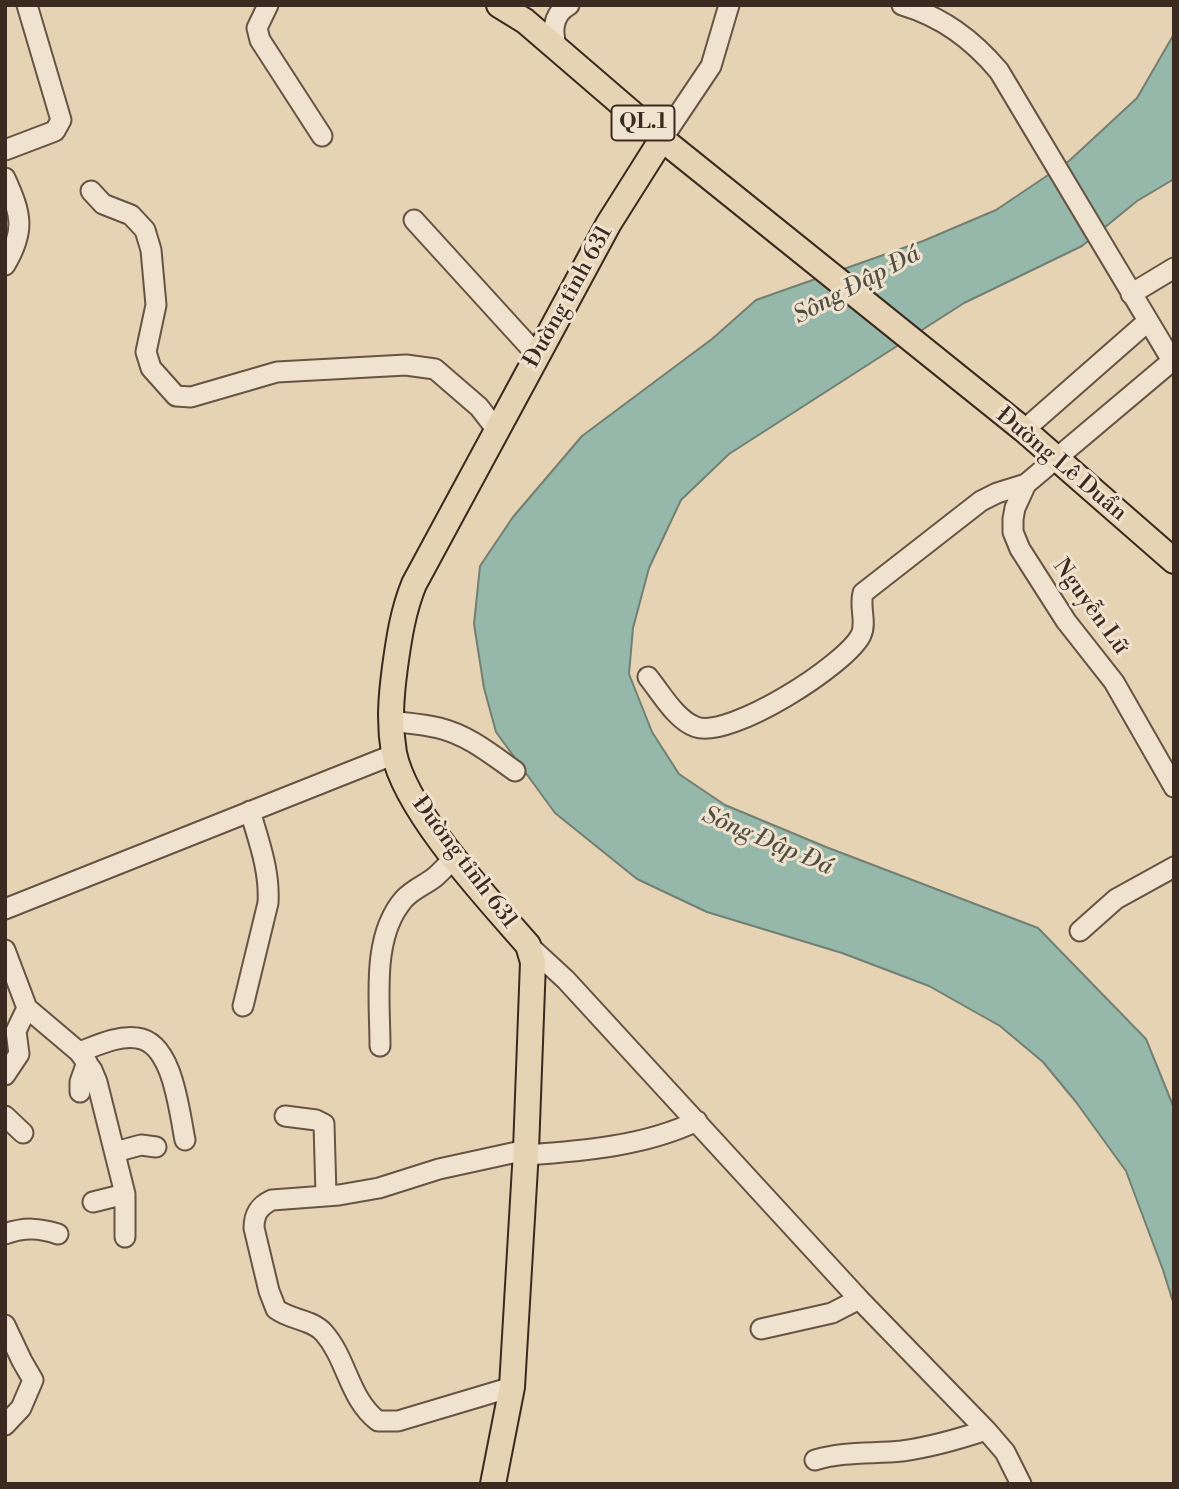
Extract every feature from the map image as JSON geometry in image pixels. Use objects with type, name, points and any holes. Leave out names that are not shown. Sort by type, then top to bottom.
[{"type":"main road","name":"QL.1","points":[[499,5],[525,21],[662,139]]},
{"type":"main road","name":"Đường Lê Duẩn","points":[[662,139],[1024,430],[1174,561]]},
{"type":"main road","name":"Đường tỉnh 631","points":[[493,1484],[512,1387],[526,1152],[533,962],[528,945],[454,858],[410,793],[395,754],[390,707],[406,602],[414,584],[609,223],[662,139]]},
{"type":"street","points":[[5,150],[55,131],[61,120],[27,5]]},
{"type":"street","points":[[268,5],[257,28],[260,40],[323,136]]},
{"type":"street","points":[[558,50],[553,38],[556,19],[563,8],[569,5]]},
{"type":"street","points":[[662,139],[710,66],[729,5]]},
{"type":"street","points":[[648,677],[678,714],[689,723],[704,729],[732,724],[777,702],[814,678],[859,638],[863,625],[863,593],[981,501],[1026,484],[1173,363],[1012,91],[985,55],[948,24],[902,5]]},
{"type":"street","points":[[5,178],[16,202],[21,229],[5,265]]},
{"type":"street","points":[[90,191],[103,204],[131,215],[145,230],[151,250],[156,305],[146,352],[147,360],[176,396],[191,397],[277,372],[428,366],[479,407],[496,429]]},
{"type":"street","points":[[414,220],[537,355]]},
{"type":"street","points":[[1131,294],[1174,268]]},
{"type":"street","points":[[1024,430],[1147,321]]},
{"type":"street","name":"Nguyễn Lữ","points":[[1026,484],[1013,519],[1013,532],[1020,549],[1066,621],[1114,682],[1174,787]]},
{"type":"street","points":[[390,721],[439,727],[458,734],[478,744],[514,771]]},
{"type":"street","points":[[5,909],[395,754]]},
{"type":"street","points":[[243,1006],[264,922],[269,887],[267,868],[250,811]]},
{"type":"street","points":[[380,1046],[380,967],[392,921],[407,896],[436,876],[454,858]]},
{"type":"street","points":[[1080,931],[1116,899],[1174,867]]},
{"type":"street","points":[[528,945],[566,980],[859,1299],[986,1430],[1005,1452],[1021,1484]]},
{"type":"street","points":[[5,950],[27,1007],[83,1057],[102,1095],[125,1194],[125,1237]]},
{"type":"street","points":[[5,1075],[19,1054],[11,1037],[27,1007]]},
{"type":"street","points":[[83,1057],[115,1040],[136,1037],[155,1046],[170,1074],[185,1140]]},
{"type":"street","points":[[80,1092],[83,1057]]},
{"type":"street","points":[[5,1116],[23,1133]]},
{"type":"street","points":[[285,1116],[316,1120],[324,1124],[326,1195]]},
{"type":"street","points":[[512,1387],[398,1421],[378,1421],[371,1416],[359,1400],[326,1335],[311,1324],[276,1309],[254,1228],[254,1219],[264,1204],[272,1200],[340,1195],[379,1188],[439,1169],[526,1152],[564,1152],[649,1138],[677,1131],[697,1121]]},
{"type":"street","points":[[115,1152],[141,1146],[156,1147]]},
{"type":"street","points":[[93,1202],[125,1194]]},
{"type":"street","points":[[5,1234],[25,1229],[40,1229],[58,1234]]},
{"type":"street","points":[[761,1329],[832,1312],[859,1299]]},
{"type":"street","points":[[5,1325],[33,1380],[21,1408],[5,1425]]},
{"type":"street","points":[[815,1460],[848,1452],[902,1451],[948,1442],[986,1430]]},
{"type":"water","name":"Sông Đập Đá","points":[[1174,34],[1174,179],[1137,201],[1082,246],[964,303],[729,454],[681,500],[649,568],[633,628],[629,674],[652,732],[679,774],[725,805],[826,847],[1038,928],[1146,1039],[1174,1108],[1174,1305],[1126,1171],[1043,1062],[1000,1026],[929,986],[842,953],[707,912],[637,879],[555,813],[496,732],[484,688],[474,624],[480,566],[513,517],[582,436],[712,339],[756,300],[923,241],[996,210],[1069,161],[1137,98]]}]
